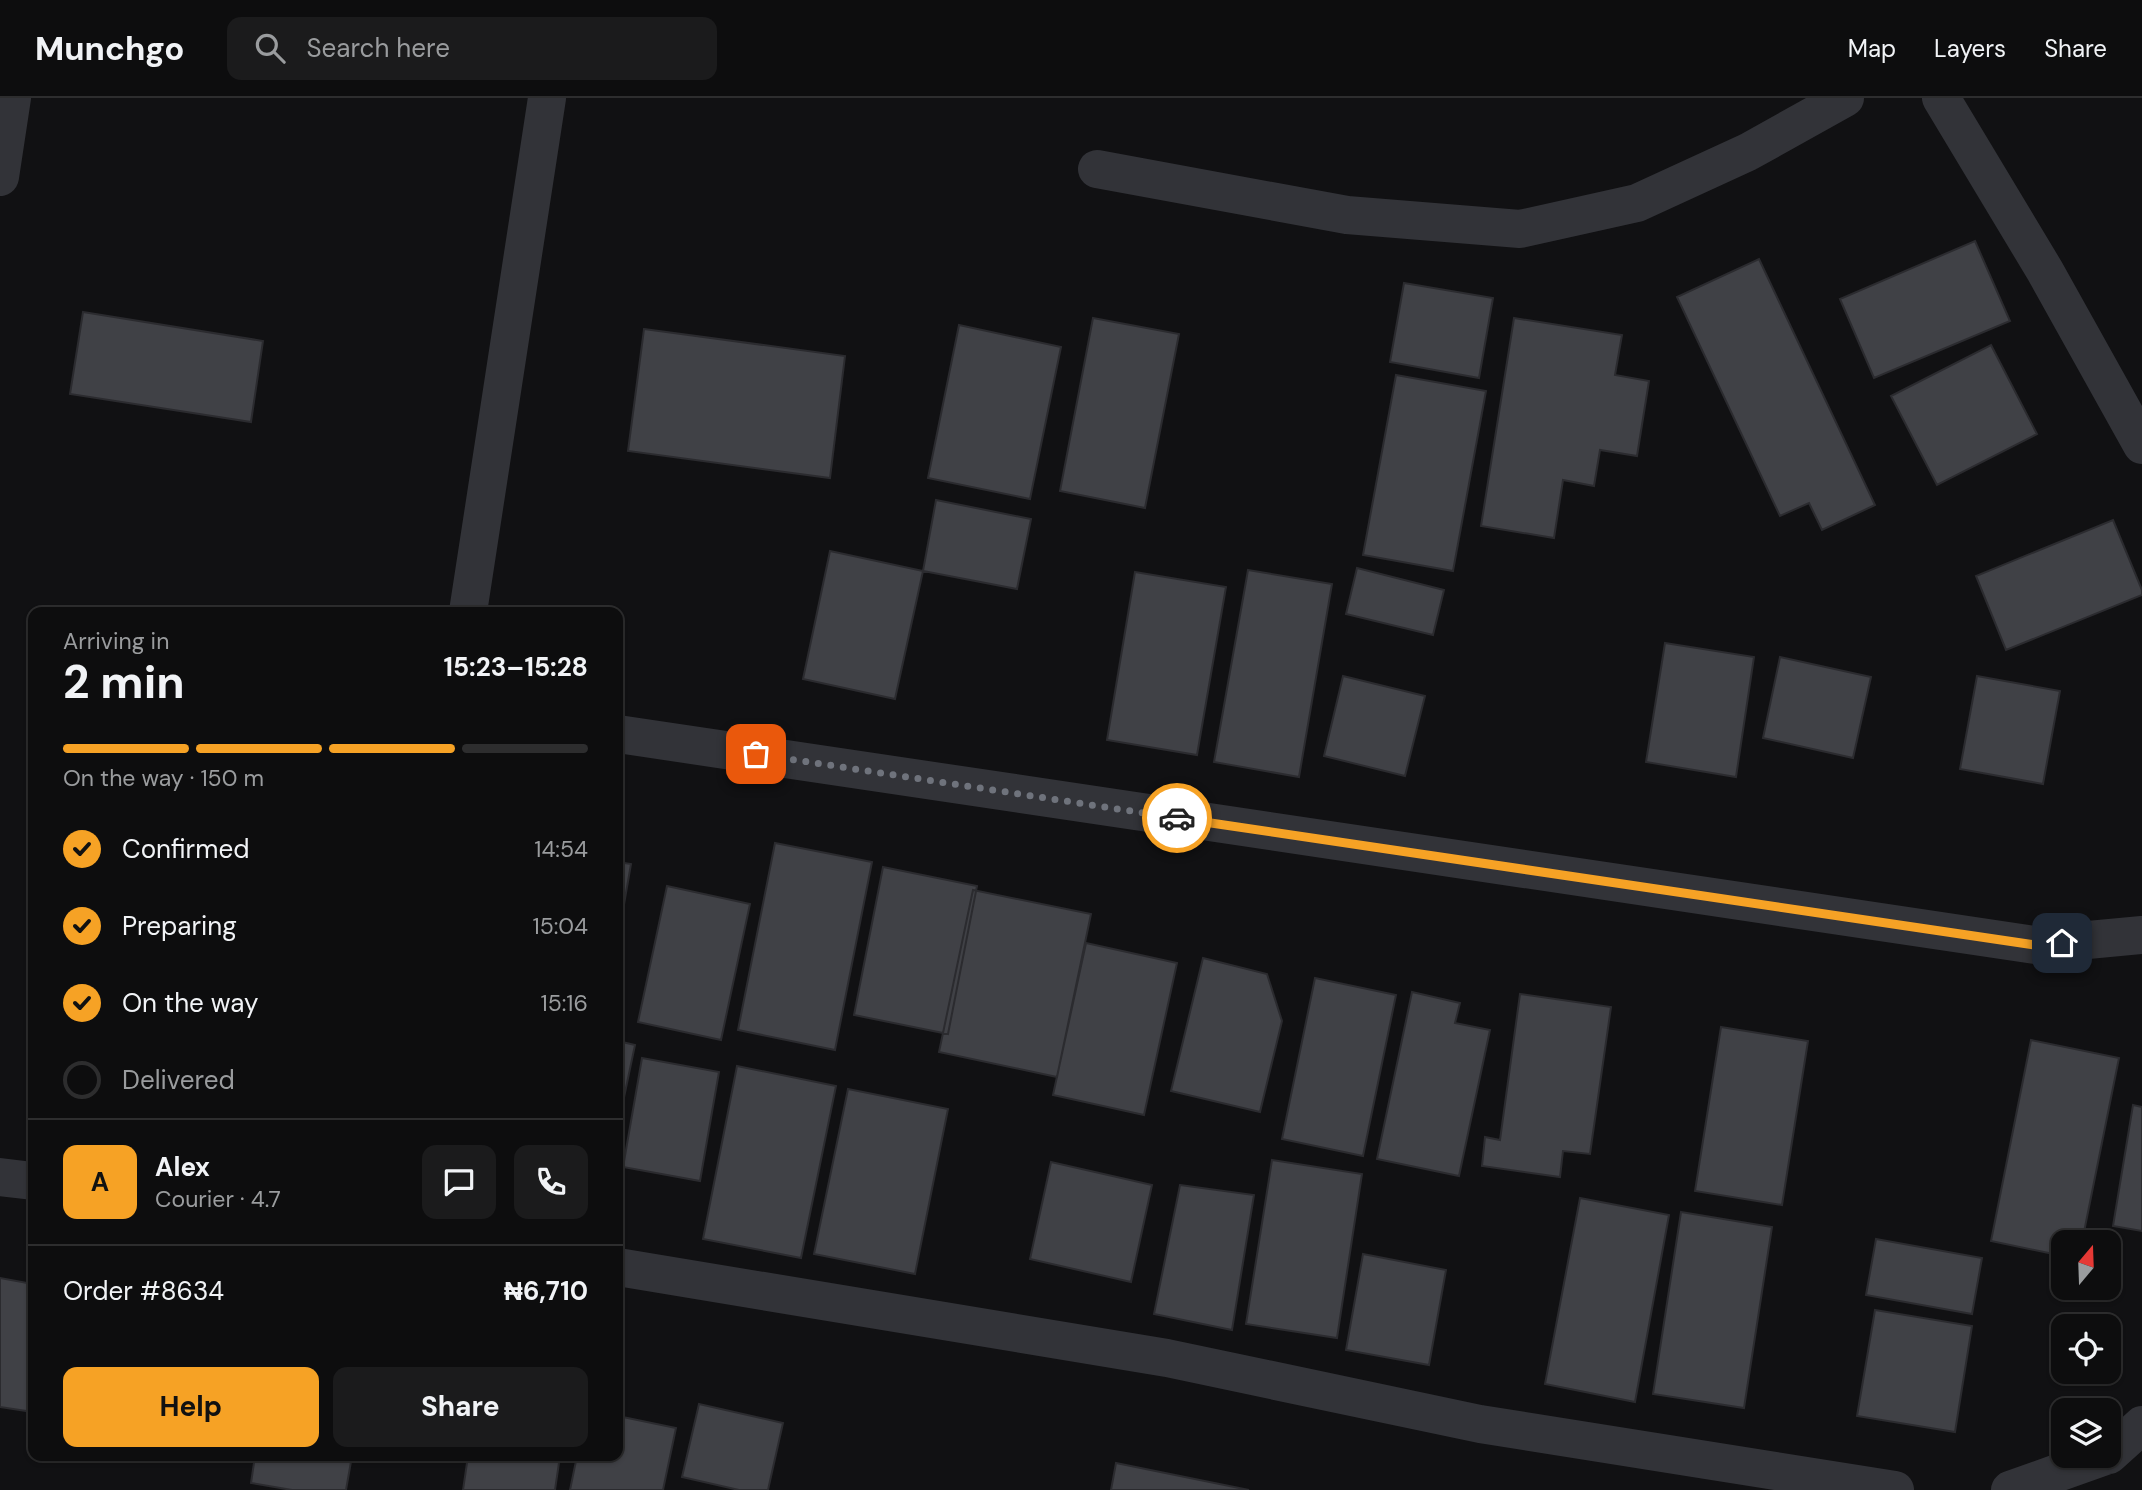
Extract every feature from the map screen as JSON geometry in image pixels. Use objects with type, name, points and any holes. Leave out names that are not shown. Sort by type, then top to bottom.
[{"type":"street","points":[[0,177],[12,98]]},
{"type":"street","points":[[469,607],[547,98]]},
{"type":"street","points":[[1097,169],[1347,215],[1520,229],[1637,203],[1748,152],[1846,98]]},
{"type":"street","points":[[1941,98],[2045,271],[2142,445]]},
{"type":"street","points":[[623,735],[2035,945],[2142,935]]},
{"type":"street","points":[[0,1177],[28,1180]]},
{"type":"street","points":[[623,1268],[1167,1358],[1480,1424],[1895,1490]]},
{"type":"street","points":[[2121,1443],[2142,1425]]},
{"type":"street","points":[[2010,1490],[2071,1468]]},
{"type":"building","points":[[1975,241],[2010,321],[1874,378],[1840,299]]},
{"type":"building","points":[[1759,259],[1875,505],[1822,530],[1809,503],[1780,516],[1677,297]]},
{"type":"building","points":[[1404,283],[1493,298],[1479,378],[1390,362]]},
{"type":"building","points":[[83,312],[263,341],[251,422],[70,394]]},
{"type":"building","points":[[1093,318],[1179,334],[1145,508],[1060,491]]},
{"type":"building","points":[[1514,318],[1622,335],[1615,375],[1649,381],[1637,456],[1600,450],[1594,486],[1563,480],[1554,538],[1481,526]]},
{"type":"building","points":[[959,325],[1061,347],[1030,499],[928,478]]},
{"type":"building","points":[[644,329],[845,356],[830,478],[628,451]]},
{"type":"building","points":[[1991,345],[2037,434],[1937,485],[1891,396]]},
{"type":"building","points":[[1396,375],[1486,391],[1453,571],[1363,555]]},
{"type":"building","points":[[936,500],[1031,519],[1017,589],[923,571]]},
{"type":"building","points":[[2113,520],[2142,595],[2006,650],[1976,576]]},
{"type":"building","points":[[830,551],[923,571],[895,699],[803,679]]},
{"type":"building","points":[[1357,568],[1444,590],[1433,635],[1346,614]]},
{"type":"building","points":[[1248,570],[1332,584],[1299,777],[1214,762]]},
{"type":"building","points":[[1135,572],[1226,587],[1197,755],[1107,740]]},
{"type":"building","points":[[1665,643],[1754,657],[1736,777],[1646,762]]},
{"type":"building","points":[[1780,657],[1871,677],[1853,758],[1763,738]]},
{"type":"building","points":[[1343,676],[1425,696],[1405,776],[1324,756]]},
{"type":"building","points":[[1977,676],[2060,691],[2043,784],[1960,769]]},
{"type":"building","points":[[775,843],[872,862],[835,1050],[738,1030]]},
{"type":"building","points":[[623,863],[631,864],[623,910]]},
{"type":"building","points":[[883,867],[977,886],[948,1034],[854,1015]]},
{"type":"building","points":[[667,886],[750,904],[721,1040],[638,1022]]},
{"type":"building","points":[[973,890],[1091,914],[1057,1077],[939,1052]]},
{"type":"building","points":[[1086,943],[1177,963],[1144,1115],[1053,1095]]},
{"type":"building","points":[[1203,958],[1267,974],[1282,1021],[1260,1112],[1171,1091]]},
{"type":"building","points":[[1315,978],[1396,995],[1363,1156],[1282,1139]]},
{"type":"building","points":[[1412,992],[1460,1003],[1455,1023],[1490,1030],[1459,1176],[1377,1159]]},
{"type":"building","points":[[1520,994],[1611,1007],[1590,1154],[1563,1151],[1560,1177],[1482,1166],[1485,1137],[1500,1140]]},
{"type":"building","points":[[1721,1027],[1808,1041],[1782,1205],[1695,1191]]},
{"type":"building","points":[[2031,1040],[2119,1058],[2084,1230],[2051,1230],[2051,1254],[1991,1241]]},
{"type":"building","points":[[623,1042],[635,1045],[623,1102]]},
{"type":"building","points":[[642,1058],[719,1072],[700,1181],[623,1167]]},
{"type":"building","points":[[737,1066],[836,1086],[801,1258],[703,1239]]},
{"type":"building","points":[[848,1089],[948,1109],[915,1274],[814,1254]]},
{"type":"building","points":[[2133,1105],[2142,1107],[2142,1231],[2113,1226]]},
{"type":"building","points":[[1272,1160],[1362,1174],[1337,1338],[1246,1324]]},
{"type":"building","points":[[1051,1162],[1152,1185],[1131,1282],[1030,1259]]},
{"type":"building","points":[[1180,1185],[1254,1195],[1232,1330],[1154,1314]]},
{"type":"building","points":[[1580,1198],[1669,1215],[1635,1402],[1545,1384]]},
{"type":"building","points":[[1681,1212],[1772,1227],[1744,1408],[1653,1394]]},
{"type":"building","points":[[1876,1239],[1982,1258],[1972,1314],[1866,1295]]},
{"type":"building","points":[[1363,1254],[1446,1270],[1429,1365],[1346,1350]]},
{"type":"building","points":[[0,1278],[28,1283],[28,1411],[0,1407]]},
{"type":"building","points":[[1875,1310],[1972,1326],[1955,1432],[1857,1416]]},
{"type":"building","points":[[699,1404],[783,1423],[768,1490],[739,1490],[682,1477]]},
{"type":"building","points":[[623,1417],[676,1428],[663,1490],[570,1490],[576,1461],[623,1461]]},
{"type":"building","points":[[254,1461],[351,1461],[346,1490],[292,1490],[251,1483]]},
{"type":"building","points":[[467,1461],[559,1461],[555,1490],[463,1490]]},
{"type":"building","points":[[1116,1463],[1249,1490],[1111,1490]]},
{"type":"way so far","points":[[756,754],[1177,818]]},
{"type":"route","points":[[1177,818],[2035,945],[2062,943]]}]
